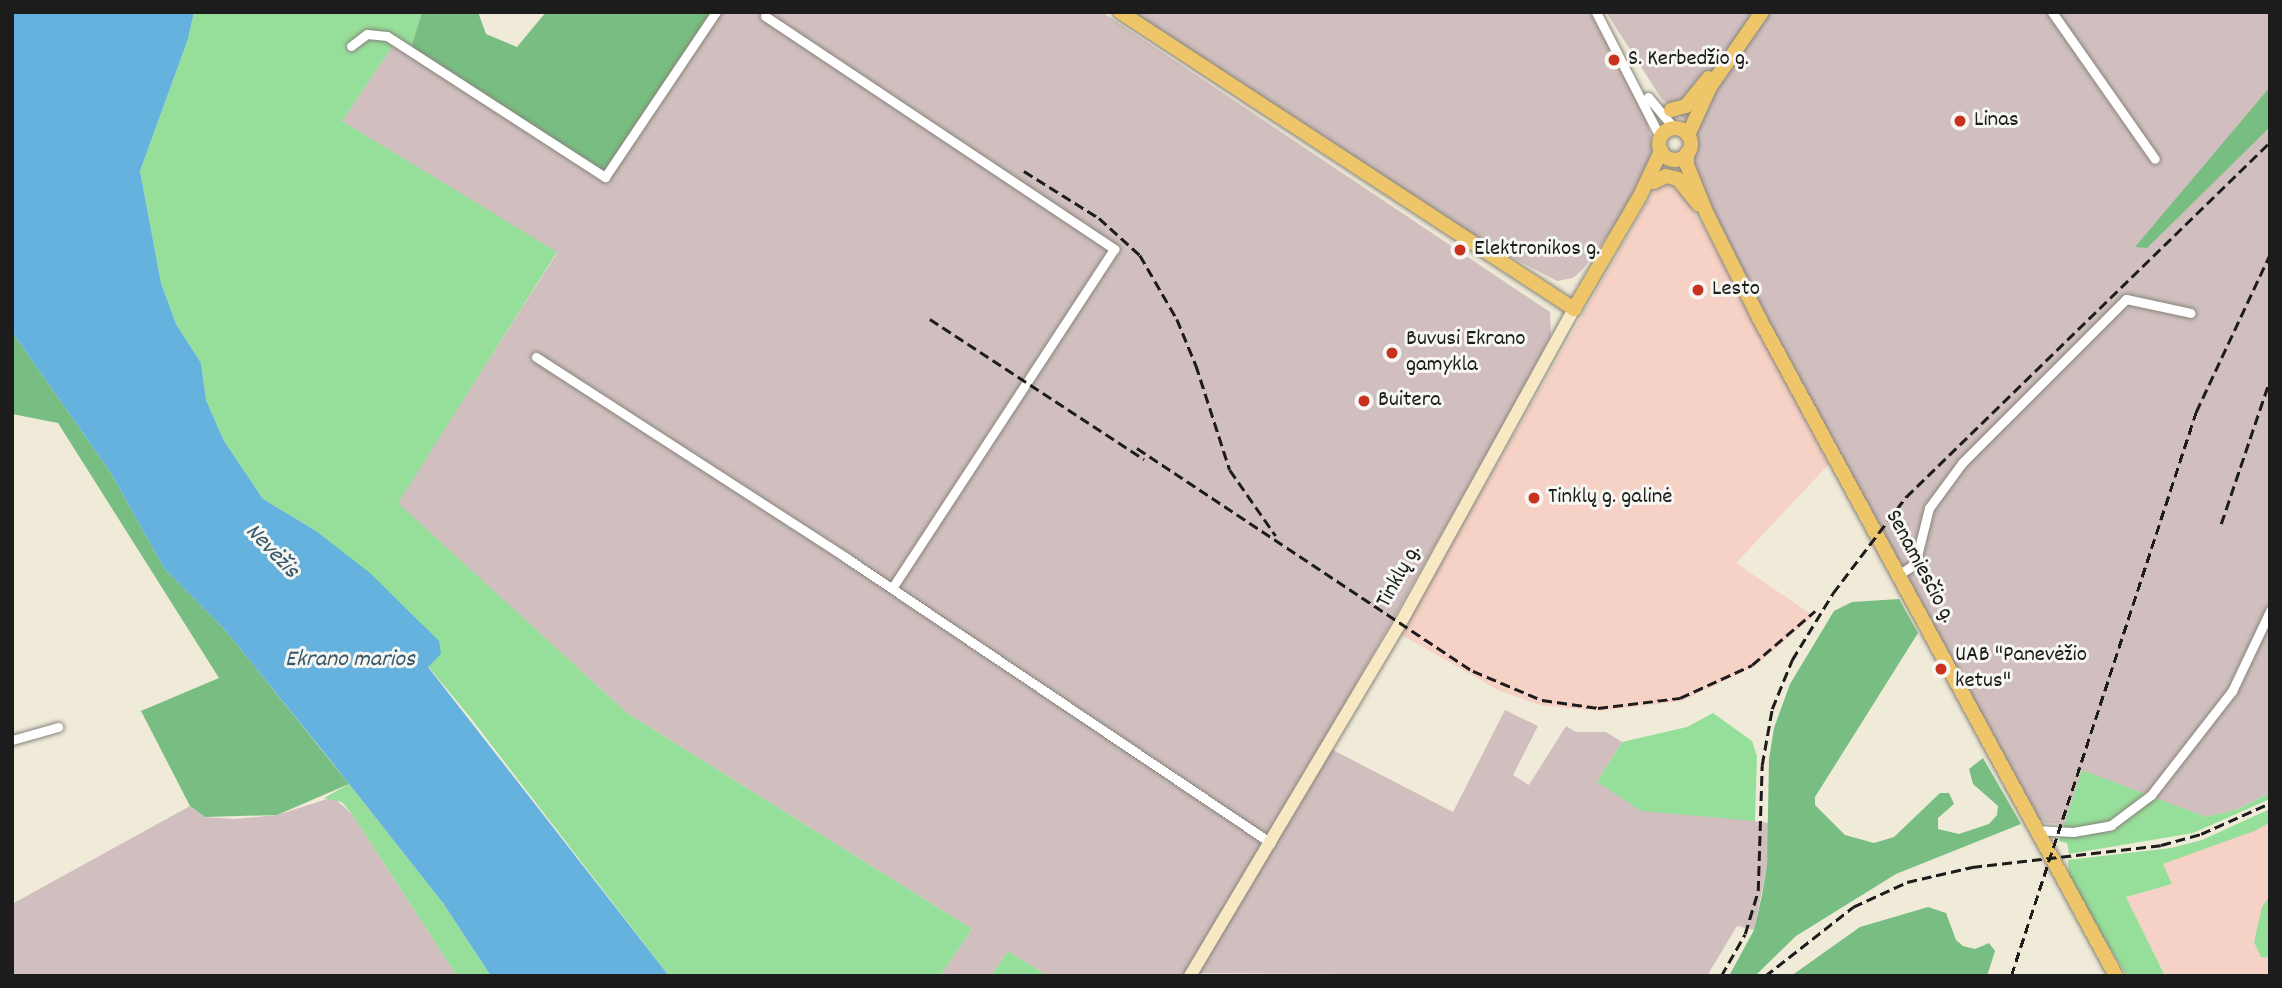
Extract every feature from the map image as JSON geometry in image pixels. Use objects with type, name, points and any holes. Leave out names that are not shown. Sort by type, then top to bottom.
[{"type":"main road","points":[[1120,12],[1574,309]]},
{"type":"main road","points":[[1671,110],[1692,101],[1762,12]]},
{"type":"main road","points":[[1688,153],[1666,152],[1729,57]]},
{"type":"main road","name":"Senamiesčio g.","points":[[1680,130],[1688,153],[1687,165],[1703,210]]},
{"type":"main road","name":"Tinklų g.","points":[[1640,196],[1654,182],[1666,152]]},
{"type":"main road","name":"Tinklų g.","points":[[1190,976],[1406,613],[1574,309],[1666,152]]},
{"type":"main road","name":"Senamiesčio g.","points":[[1666,152],[1703,210],[2116,976]]},
{"type":"main road","name":"Tinklų g.","points":[[1654,182],[1671,176]]},
{"type":"main road","name":"Senamiesčio g.","points":[[1671,176],[1703,210]]},
{"type":"street","points":[[351,46],[367,34],[387,36],[605,177],[716,12]]},
{"type":"street","name":"Senamiesčio g.","points":[[1596,12],[1638,83],[1666,152]]},
{"type":"street","points":[[2052,12],[2155,159]]},
{"type":"street","points":[[765,16],[1114,249],[892,588]]},
{"type":"street","name":"Senamiesčio g.","points":[[1638,83],[1671,110]]},
{"type":"street","name":"Senamiesčio g.","points":[[1638,83],[1680,130]]},
{"type":"street","points":[[1898,575],[1915,564],[1929,508],[1962,463],[2126,299],[2139,298],[2191,313]]},
{"type":"street","points":[[536,357],[892,588],[1271,843]]},
{"type":"street","points":[[2035,830],[2073,832],[2111,825],[2151,795],[2232,691],[2270,611]]},
{"type":"street","points":[[12,740],[58,727]]},
{"type":"shaded area","points":[[716,12],[1102,12],[1550,312],[1551,336],[1497,436],[1343,707],[1183,976],[1048,976],[1008,951],[991,976],[940,976],[972,929],[627,713],[397,503],[557,253],[342,121],[394,44],[605,177]]},
{"type":"shaded area","points":[[1129,12],[1590,12],[1645,113],[1655,154],[1618,221],[1584,268],[1573,278],[1557,281],[1492,247]]},
{"type":"shaded area","points":[[1606,12],[2270,12],[2270,793],[2238,809],[2206,817],[2082,771],[2065,824],[2045,823],[2034,815],[1762,316],[1701,189],[1691,159],[1696,145],[1695,130],[1661,98]]},
{"type":"shaded area","points":[[1674,181],[1707,232],[1829,464],[1736,563],[1814,616],[1754,667],[1682,701],[1600,711],[1540,705],[1500,691],[1400,634],[1658,183]]},
{"type":"shaded area","points":[[1505,710],[1538,726],[1513,775],[1529,785],[1566,726],[1576,732],[1606,732],[1622,742],[1597,782],[1717,816],[1769,823],[1767,867],[1754,930],[1737,926],[1707,976],[1199,973],[1331,749],[1453,812]]},
{"type":"shaded area","points":[[333,797],[352,814],[457,976],[12,976],[12,904],[190,806],[205,817],[235,819],[277,815]]},
{"type":"shaded area","points":[[2270,822],[2270,895],[2262,907],[2261,957],[2270,958],[2270,976],[2165,976],[2126,897],[2172,884],[2163,864]]},
{"type":"green space","points":[[194,12],[422,12],[410,51],[394,44],[342,121],[557,252],[398,503],[627,713],[972,929],[940,976],[669,976],[470,717],[316,531],[263,499],[224,441],[206,400],[201,363],[176,324],[161,283],[140,171],[188,39]]},
{"type":"green space","points":[[422,12],[478,12],[486,34],[517,47],[546,12],[716,12],[605,177],[410,51]]},
{"type":"green space","points":[[2270,87],[2270,127],[2147,248],[2135,247]]},
{"type":"green space","points":[[12,332],[111,473],[164,568],[226,631],[349,784],[277,815],[205,817],[190,806],[141,711],[219,678],[58,423],[12,414]]},
{"type":"green space","points":[[1899,599],[1918,633],[1815,797],[1815,805],[1845,835],[1874,843],[1894,837],[1940,793],[1949,793],[1954,804],[1938,818],[1938,829],[1959,834],[1989,824],[1997,815],[1998,806],[1973,784],[1969,769],[1983,758],[2021,824],[1896,874],[1796,936],[1755,976],[1729,976],[1754,930],[1762,895],[1767,866],[1769,759],[1774,728],[1790,684],[1834,611],[1852,602]]},
{"type":"green space","points":[[1713,713],[1752,741],[1757,756],[1755,821],[1641,811],[1597,782],[1622,742],[1687,727]]},
{"type":"green space","points":[[2082,770],[2206,817],[2238,809],[2270,793],[2270,799],[2193,833],[2069,854],[2067,843],[2059,841]]},
{"type":"green space","points":[[349,784],[443,903],[491,976],[457,976],[352,814],[342,802],[324,798]]},
{"type":"green space","points":[[2270,809],[2270,822],[2257,830],[2163,864],[2172,884],[2126,897],[2165,976],[2127,976],[2069,881],[2068,860],[2171,848],[2202,840]]},
{"type":"green space","points":[[2270,895],[2270,958],[2261,957],[2254,942],[2262,907]]},
{"type":"green space","points":[[1928,907],[1946,913],[1956,940],[1963,946],[1975,949],[1989,943],[1995,951],[1987,976],[1791,976],[1860,927]]},
{"type":"green space","points":[[1008,951],[1048,976],[991,976]]},
{"type":"water","name":"Ekrano marios","points":[[12,12],[194,12],[188,39],[140,171],[161,283],[176,324],[201,363],[206,400],[224,441],[263,499],[316,531],[370,573],[439,641],[441,654],[428,667],[669,976],[491,976],[443,903],[327,756],[226,631],[164,568],[111,473],[12,332]]},
{"type":"railway","points":[[1721,976],[1745,934],[1758,891],[1762,765],[1772,709],[1792,660],[1833,593],[1906,497],[2270,142]]},
{"type":"railway","points":[[1024,171],[1099,218],[1140,255],[1177,319],[1196,365],[1230,470],[1276,536]]},
{"type":"railway","points":[[2011,976],[2196,412],[2270,254]]},
{"type":"railway","points":[[930,319],[1144,459]]},
{"type":"railway","points":[[2221,524],[2270,379]]},
{"type":"railway","points":[[1137,448],[1473,671],[1542,700],[1598,708],[1680,698],[1752,665],[1815,611]]},
{"type":"railway","points":[[1765,976],[1853,907],[1907,882],[1972,867],[2161,845],[2201,834],[2270,803]]},
{"type":"place","name":"S. Kerbedžio g.","points":[[1614,60]]},
{"type":"place","name":"Linas","points":[[1960,121]]},
{"type":"place","name":"Elektronikos g.","points":[[1460,250]]},
{"type":"place","name":"Lesto","points":[[1698,290]]},
{"type":"place","name":"Buvusi Ekrano gamykla","points":[[1392,353]]},
{"type":"place","name":"Buitera","points":[[1364,401]]},
{"type":"place","name":"Tinklų g. galinė","points":[[1534,498]]},
{"type":"place","name":"UAB \"Panevėžio ketus\"","points":[[1941,669]]},
{"type":"water label","name":"Nevėžis","points":[[271,552]]}]
